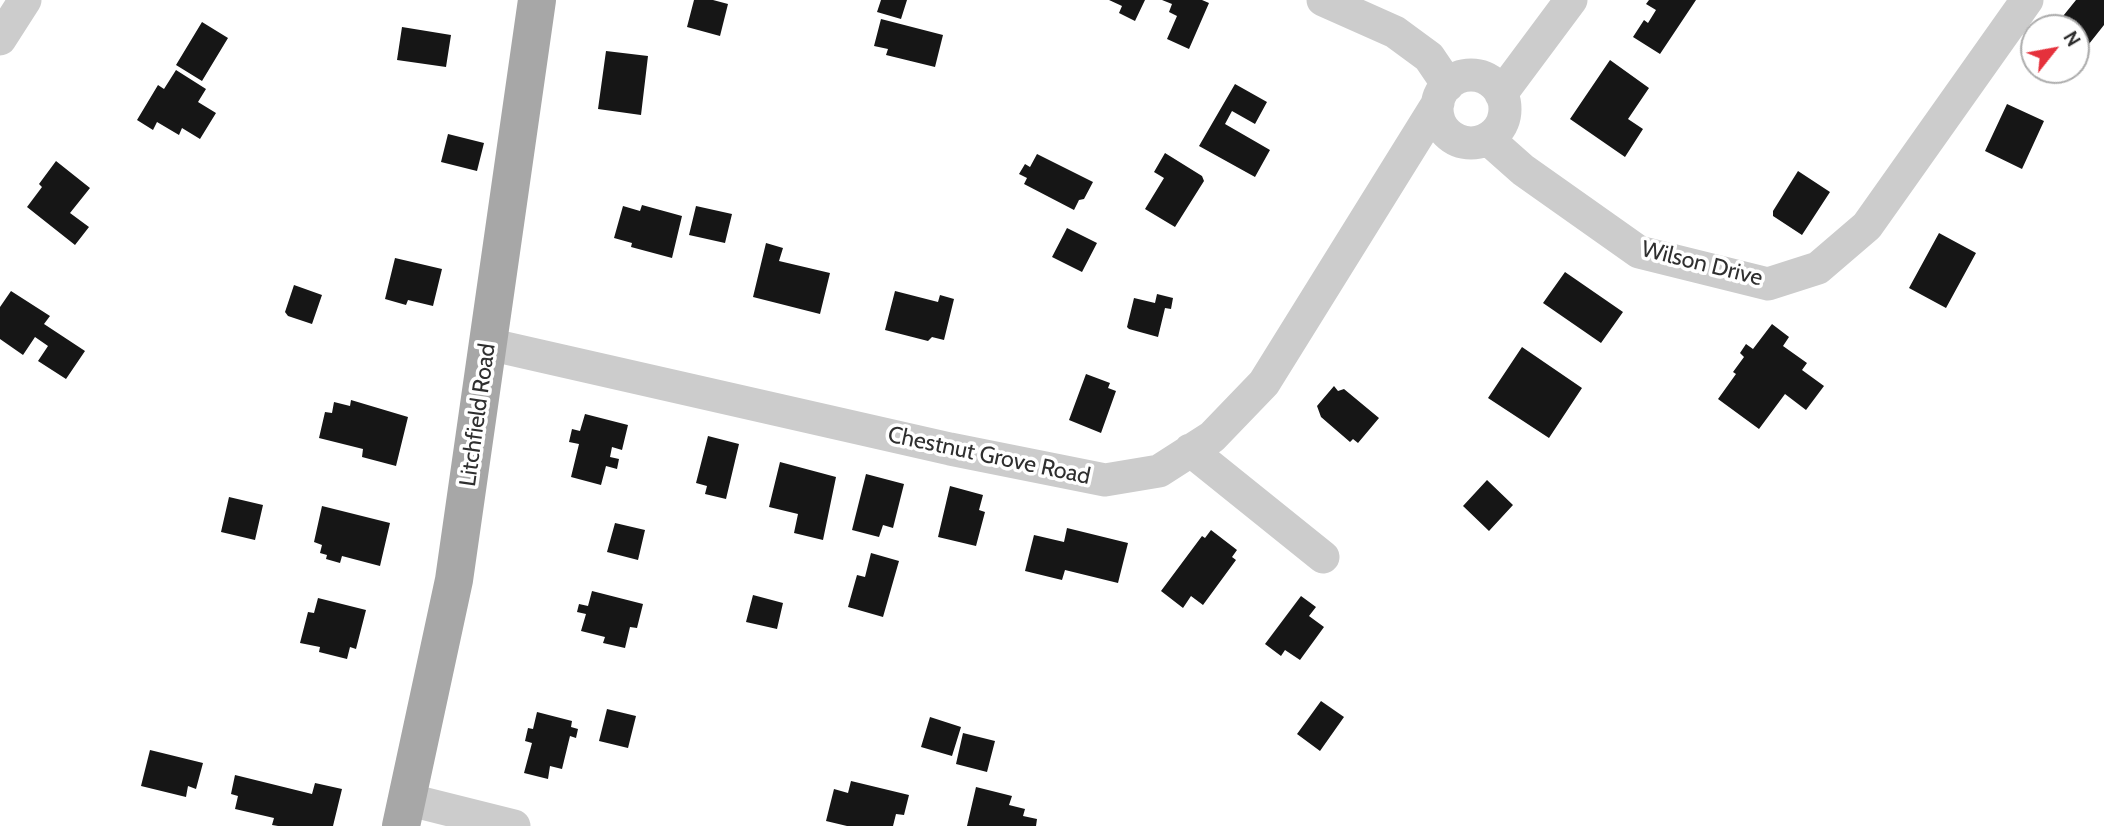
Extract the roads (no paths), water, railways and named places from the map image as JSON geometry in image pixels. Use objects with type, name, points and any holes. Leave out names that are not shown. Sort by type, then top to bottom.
[{"type":"main road","name":"Litchfield Road","points":[[404,813],[454,580],[537,0]]},
{"type":"street","points":[[0,39],[25,0]]},
{"type":"street","points":[[1323,0],[1395,32],[1429,57],[1443,94]]},
{"type":"street","points":[[1502,94],[1572,0]]},
{"type":"street","name":"Wilson Drive","points":[[1488,139],[1522,170],[1639,252],[1768,284],[1818,268],[1867,226],[2027,0]]},
{"type":"street","points":[[1477,76],[1487,79],[1502,94],[1505,106],[1504,119],[1498,131],[1488,139],[1476,143],[1451,137],[1438,116],[1443,94],[1456,79],[1477,76]]},
{"type":"street","name":"Chestnut Grove Road","points":[[488,344],[950,449],[1105,480],[1159,471],[1212,437],[1264,383],[1443,94]]},
{"type":"street","points":[[1190,450],[1323,557]]},
{"type":"street","points":[[404,813],[514,826]]}]
